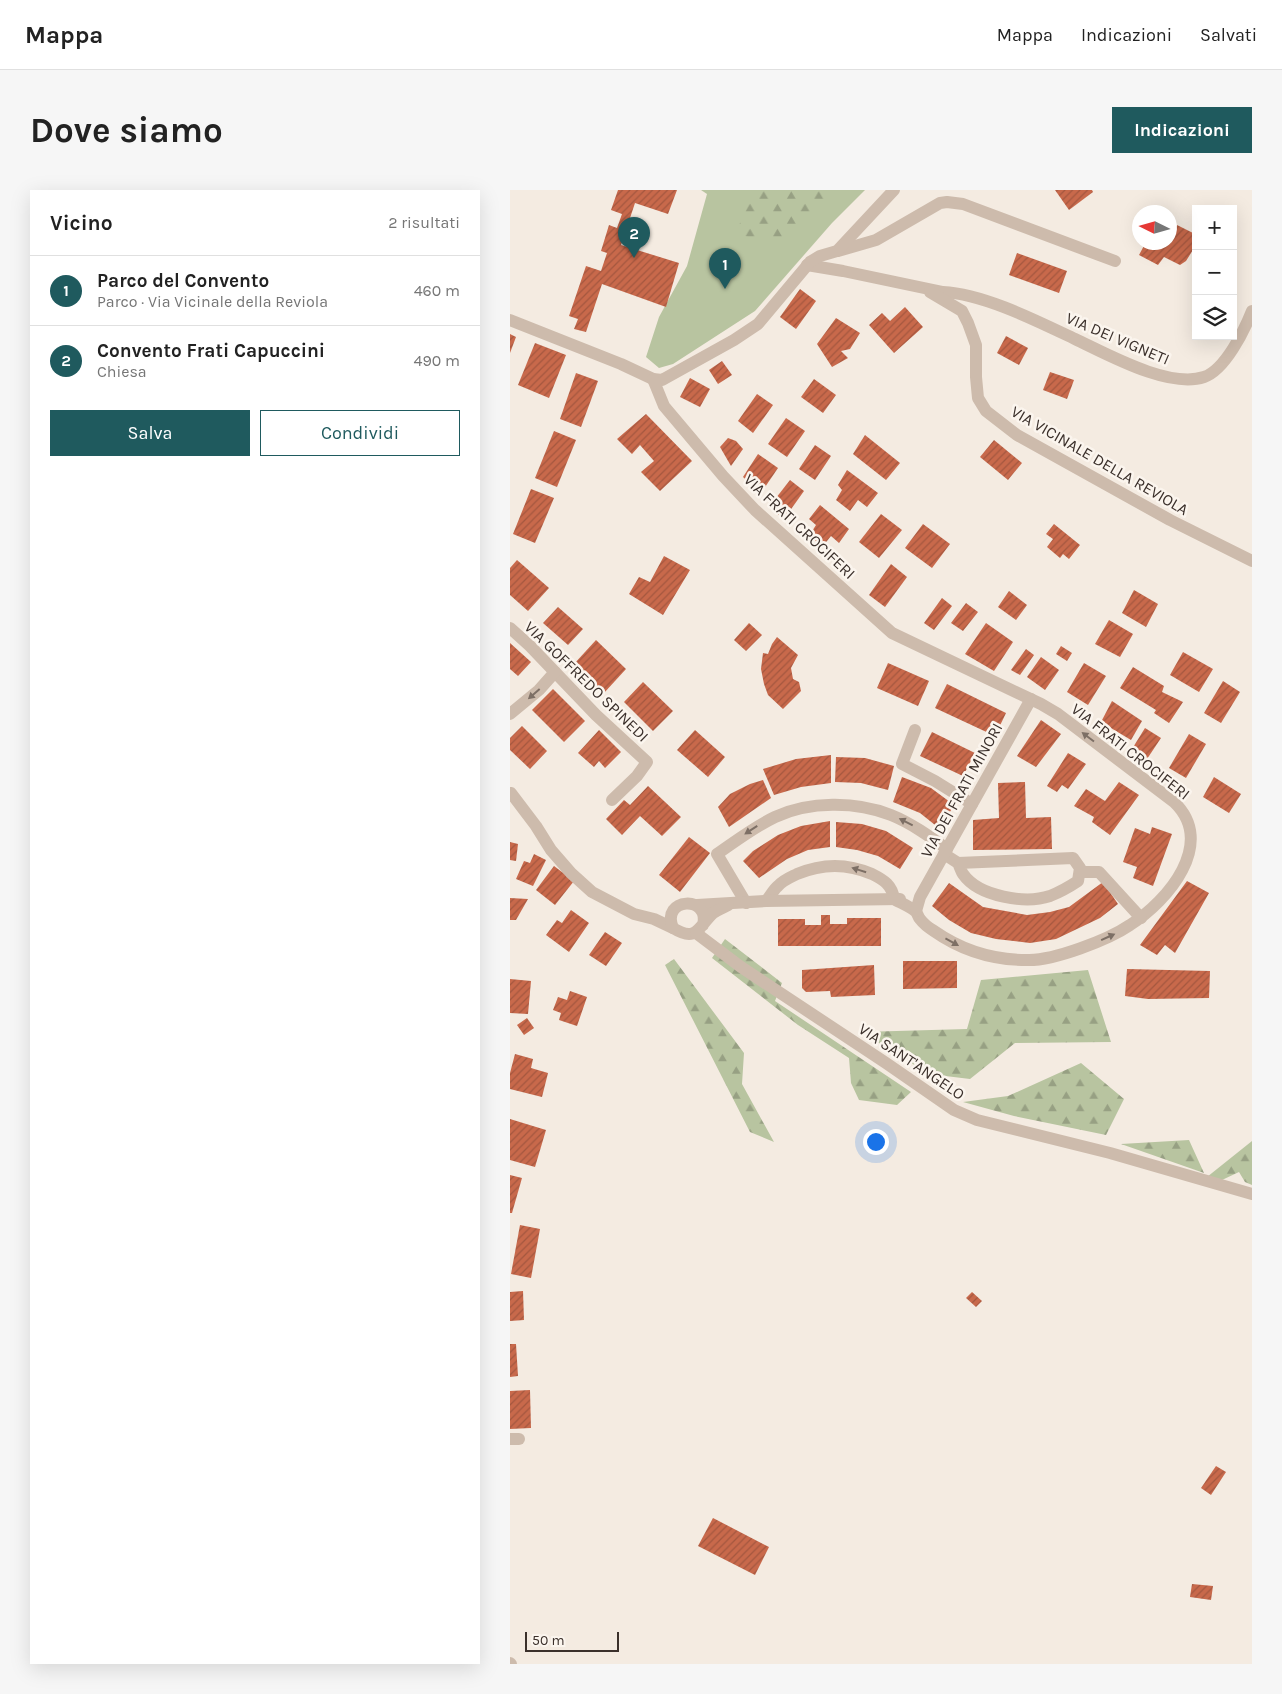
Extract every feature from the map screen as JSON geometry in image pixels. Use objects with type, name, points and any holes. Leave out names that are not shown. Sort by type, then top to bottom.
[{"type":"street","points":[[837,251],[894,190]]},
{"type":"street","points":[[510,320],[622,364],[653,379],[662,380],[725,346],[752,328],[768,313],[807,265],[820,256],[876,240],[934,205],[947,202],[963,204],[1115,261]]},
{"type":"street","name":"VIA VICINALE DELLA REVIOLA","points":[[807,265],[943,292]]},
{"type":"street","name":"VIA VICINALE DELLA REVIOLA","points":[[925,289],[962,311],[976,346],[978,398],[986,411],[1017,435],[1170,520],[1252,561]]},
{"type":"street","name":"VIA DEI VIGNETI","points":[[943,292],[958,293],[995,304],[1137,367],[1166,377],[1188,380],[1205,377],[1226,362],[1252,311]]},
{"type":"street","name":"VIA FRATI CROCIFERI","points":[[653,379],[664,406],[723,476],[755,510],[892,633],[1031,699],[1058,714],[1174,802],[1186,816],[1191,830],[1187,860],[1173,885],[1154,907],[1124,929],[1062,956],[1028,961],[990,956],[958,945],[933,931],[919,919],[916,911],[894,899],[766,901],[697,905]]},
{"type":"street","name":"VIA GOFFREDO SPINEDI","points":[[510,628],[596,715],[647,762],[637,776],[612,800]]},
{"type":"street","points":[[510,714],[539,690],[555,672]]},
{"type":"street","name":"VIA DEI FRATI MINORI","points":[[916,911],[920,896],[1031,699]]},
{"type":"street","points":[[915,730],[902,764],[935,781],[972,804]]},
{"type":"street","name":"VIA SANT'ANGELO","points":[[510,793],[536,826],[551,850],[571,873],[592,892],[634,914],[654,919],[685,934],[700,929],[741,967],[954,1110],[977,1120],[1110,1153],[1252,1194]]},
{"type":"street","points":[[746,903],[717,854],[777,816],[801,808],[822,805],[839,805],[875,810],[910,824],[958,863],[963,875],[975,885],[1008,898],[1027,900],[1049,897],[1067,889],[1078,881],[1080,872],[1078,864],[1073,858],[958,863]]},
{"type":"street","points":[[766,901],[778,886],[788,878],[820,866],[857,868],[865,871],[887,884],[893,890],[894,899],[910,899],[920,896]]},
{"type":"street","points":[[1080,872],[1099,872],[1141,918]]},
{"type":"street","points":[[634,914],[653,914],[685,904],[697,905],[703,911],[700,929]]},
{"type":"street","points":[[700,929],[718,910],[731,904]]},
{"type":"street","points":[[673,928],[670,919],[674,908]]},
{"type":"green space","points":[[701,190],[865,190],[832,223],[755,311],[673,364],[659,368],[646,357],[659,317],[687,266],[707,194]]},
{"type":"green space","points":[[755,190],[834,190],[780,244],[735,234]]},
{"type":"green space","points":[[725,939],[782,983],[775,1001],[911,1092],[897,1105],[859,1100],[851,1083],[849,1058],[798,1025],[712,958]]},
{"type":"green space","points":[[674,959],[744,1053],[742,1084],[774,1142],[750,1132],[665,965]]},
{"type":"green space","points":[[1088,970],[1111,1042],[1015,1043],[970,1079],[929,1074],[861,1032],[967,1029],[981,980]]},
{"type":"green space","points":[[1081,1063],[1124,1099],[1106,1135],[1014,1116],[963,1102],[1008,1096]]},
{"type":"green space","points":[[1189,1140],[1204,1173],[1121,1144]]},
{"type":"green space","points":[[1252,1141],[1252,1185],[1245,1182],[1239,1172],[1222,1180],[1207,1177]]},
{"type":"building","points":[[618,190],[677,190],[668,214],[635,203],[621,245],[679,263],[666,307],[602,284],[586,332],[574,329],[578,319],[569,316],[586,266],[601,271],[607,253],[601,251],[609,225],[617,228],[622,214],[611,210]]},
{"type":"building","points":[[1055,190],[1092,190],[1093,192],[1069,210]]},
{"type":"building","points":[[1177,225],[1192,232],[1192,251],[1186,261],[1180,265],[1164,257],[1158,265],[1139,255],[1142,250],[1177,250]]},
{"type":"building","points":[[1017,253],[1067,271],[1059,293],[1009,275]]},
{"type":"building","points":[[800,289],[816,301],[796,329],[780,317]]},
{"type":"building","points":[[905,307],[923,327],[894,353],[869,325],[882,313],[890,321]]},
{"type":"building","points":[[836,318],[860,333],[850,349],[841,351],[848,358],[832,367],[817,344]]},
{"type":"building","points":[[510,334],[516,337],[510,353]]},
{"type":"building","points":[[1006,336],[1028,348],[1019,365],[997,353]]},
{"type":"building","points":[[535,343],[566,355],[549,398],[518,385]]},
{"type":"building","points":[[722,361],[732,375],[718,384],[709,370]]},
{"type":"building","points":[[1050,372],[1074,380],[1067,399],[1043,390]]},
{"type":"building","points":[[576,373],[598,381],[581,427],[560,419]]},
{"type":"building","points":[[690,378],[710,389],[700,407],[680,397]]},
{"type":"building","points":[[814,379],[836,395],[823,413],[801,397]]},
{"type":"building","points":[[757,394],[773,405],[753,433],[738,421]]},
{"type":"building","points":[[646,414],[692,461],[660,491],[641,472],[654,461],[640,445],[632,454],[617,439]]},
{"type":"building","points":[[786,418],[805,431],[787,457],[768,444]]},
{"type":"building","points":[[554,431],[576,440],[557,487],[535,478]]},
{"type":"building","points":[[865,435],[900,463],[886,480],[853,454]]},
{"type":"building","points":[[728,438],[736,441],[743,449],[731,466],[720,447]]},
{"type":"building","points":[[994,440],[1022,463],[1008,480],[980,457]]},
{"type":"building","points":[[815,445],[831,456],[815,480],[799,469]]},
{"type":"building","points":[[758,454],[778,468],[761,493],[743,477]]},
{"type":"building","points":[[847,470],[878,493],[867,507],[858,500],[850,511],[836,500],[842,490],[838,485]]},
{"type":"building","points":[[790,480],[804,491],[784,519],[769,507]]},
{"type":"building","points":[[531,489],[554,498],[535,543],[513,534]]},
{"type":"building","points":[[820,505],[849,529],[839,543],[831,536],[823,546],[809,536],[816,525],[809,519]]},
{"type":"building","points":[[881,514],[902,530],[879,558],[859,542]]},
{"type":"building","points":[[923,524],[950,544],[932,568],[905,548]]},
{"type":"building","points":[[1054,524],[1080,545],[1069,559],[1063,554],[1060,558],[1047,547],[1053,539],[1046,534]]},
{"type":"building","points":[[664,556],[690,570],[663,615],[629,594],[639,577],[650,582]]},
{"type":"building","points":[[517,560],[549,588],[528,611],[510,595],[510,568]]},
{"type":"building","points":[[891,564],[907,577],[885,607],[869,595]]},
{"type":"building","points":[[1134,590],[1158,604],[1146,627],[1122,613]]},
{"type":"building","points":[[1009,591],[1027,605],[1016,620],[998,607]]},
{"type":"building","points":[[942,598],[952,606],[934,630],[924,623]]},
{"type":"building","points":[[966,603],[978,612],[963,631],[951,623]]},
{"type":"building","points":[[558,607],[583,629],[568,645],[543,623]]},
{"type":"building","points":[[1109,620],[1133,634],[1120,657],[1095,644]]},
{"type":"building","points":[[749,623],[762,635],[746,651],[734,640]]},
{"type":"building","points":[[986,623],[1013,642],[994,671],[965,654]]},
{"type":"building","points":[[777,637],[798,655],[791,668],[793,679],[799,682],[801,691],[783,709],[768,695],[761,669],[763,653],[768,654]]},
{"type":"building","points":[[596,640],[626,669],[604,693],[574,664]]},
{"type":"building","points":[[510,643],[531,662],[518,676],[510,669]]},
{"type":"building","points":[[1061,646],[1072,653],[1067,661],[1056,654]]},
{"type":"building","points":[[1026,649],[1034,655],[1020,675],[1011,670]]},
{"type":"building","points":[[1183,652],[1213,669],[1199,692],[1170,675]]},
{"type":"building","points":[[1041,657],[1059,670],[1045,690],[1027,677]]},
{"type":"building","points":[[888,663],[929,681],[918,706],[877,688]]},
{"type":"building","points":[[1084,663],[1106,676],[1088,705],[1067,692]]},
{"type":"building","points":[[1133,667],[1164,686],[1162,692],[1183,702],[1169,723],[1154,713],[1156,710],[1120,688]]},
{"type":"building","points":[[1223,681],[1240,692],[1221,723],[1204,713]]},
{"type":"building","points":[[643,682],[673,711],[653,731],[624,702]]},
{"type":"building","points":[[947,684],[1006,713],[995,736],[935,708]]},
{"type":"building","points":[[553,689],[585,721],[564,742],[532,710]]},
{"type":"building","points":[[1112,701],[1142,721],[1131,740],[1101,722]]},
{"type":"building","points":[[1041,720],[1061,734],[1036,767],[1017,756]]},
{"type":"building","points":[[522,726],[547,751],[530,769],[510,750],[510,738]]},
{"type":"building","points":[[1145,728],[1161,738],[1147,759],[1132,749]]},
{"type":"building","points":[[599,730],[621,752],[605,768],[599,761],[594,767],[578,753]]},
{"type":"building","points":[[695,730],[725,757],[708,777],[677,750]]},
{"type":"building","points":[[932,732],[975,753],[963,776],[920,756]]},
{"type":"building","points":[[1189,734],[1206,744],[1186,778],[1169,768]]},
{"type":"building","points":[[1068,753],[1086,764],[1068,789],[1062,785],[1057,792],[1047,786]]},
{"type":"building","points":[[831,755],[831,783],[801,787],[774,795],[763,769],[796,759]]},
{"type":"building","points":[[836,757],[865,758],[894,766],[888,790],[861,783],[835,782]]},
{"type":"building","points":[[902,777],[931,788],[954,805],[940,829],[920,813],[893,802]]},
{"type":"building","points":[[1214,777],[1241,794],[1229,813],[1203,797]]},
{"type":"building","points":[[763,780],[771,798],[729,827],[718,807],[730,794]]},
{"type":"building","points":[[1025,782],[1026,818],[1051,817],[1052,849],[973,850],[973,820],[999,818],[998,783]]},
{"type":"building","points":[[1119,782],[1139,795],[1110,835],[1092,822],[1094,817],[1074,806],[1086,789],[1105,801]]},
{"type":"building","points":[[648,786],[681,817],[662,836],[640,816],[622,835],[606,819],[624,800],[630,805]]},
{"type":"building","points":[[830,821],[830,847],[808,850],[787,859],[759,878],[743,861],[753,851],[778,835],[801,826]]},
{"type":"building","points":[[836,822],[862,824],[886,831],[913,848],[900,869],[878,856],[836,847]]},
{"type":"building","points":[[1152,827],[1172,834],[1153,886],[1133,878],[1137,867],[1123,862],[1135,828],[1150,834]]},
{"type":"building","points":[[689,837],[710,853],[680,892],[659,875]]},
{"type":"building","points":[[510,842],[518,844],[516,861],[510,860]]},
{"type":"building","points":[[534,854],[546,860],[533,886],[516,879],[524,861],[530,863]]},
{"type":"building","points":[[554,866],[574,881],[555,905],[536,890]]},
{"type":"building","points":[[1187,881],[1209,893],[1175,953],[1165,945],[1157,955],[1140,945]]},
{"type":"building","points":[[1103,882],[1118,904],[1100,918],[1056,939],[1030,943],[996,939],[971,933],[949,920],[932,906],[949,883],[983,907],[1027,915],[1050,912],[1069,907]]},
{"type":"building","points":[[510,898],[528,899],[516,920],[510,920]]},
{"type":"building","points":[[571,910],[589,923],[569,952],[546,935],[557,920],[562,923]]},
{"type":"building","points":[[821,915],[830,915],[830,924],[847,924],[847,918],[881,918],[881,946],[778,946],[778,919],[805,919],[805,925],[821,925]]},
{"type":"building","points":[[605,932],[622,943],[606,966],[589,955]]},
{"type":"building","points":[[903,961],[957,961],[957,988],[903,989]]},
{"type":"building","points":[[874,965],[875,995],[831,997],[830,991],[806,992],[802,988],[802,970]]},
{"type":"building","points":[[1127,969],[1210,971],[1209,998],[1148,999],[1125,996]]},
{"type":"building","points":[[510,979],[531,981],[528,1014],[510,1013]]},
{"type":"building","points":[[570,991],[587,997],[577,1026],[559,1020],[561,1013],[553,1010],[558,997],[567,1000]]},
{"type":"building","points":[[527,1018],[534,1028],[524,1035],[517,1025]]},
{"type":"building","points":[[515,1054],[533,1059],[531,1068],[548,1073],[542,1097],[510,1089],[510,1073]]},
{"type":"building","points":[[510,1119],[546,1130],[535,1167],[510,1160]]},
{"type":"building","points":[[510,1175],[522,1178],[512,1213],[510,1213]]},
{"type":"building","points":[[520,1225],[540,1229],[531,1278],[511,1274]]},
{"type":"building","points":[[523,1291],[524,1320],[510,1321],[510,1292]]},
{"type":"building","points":[[972,1292],[982,1301],[976,1307],[966,1298]]},
{"type":"building","points":[[510,1344],[516,1344],[518,1376],[510,1377]]},
{"type":"building","points":[[530,1390],[531,1428],[510,1429],[510,1391]]},
{"type":"building","points":[[1216,1466],[1226,1472],[1211,1495],[1201,1488]]},
{"type":"building","points":[[713,1518],[769,1547],[755,1575],[698,1546]]},
{"type":"building","points":[[1192,1584],[1213,1586],[1211,1600],[1190,1597]]},
{"type":"place","name":"Convento Frati Capuccini","points":[[634,258]]},
{"type":"place","name":"Parco del Convento","points":[[725,289]]}]
